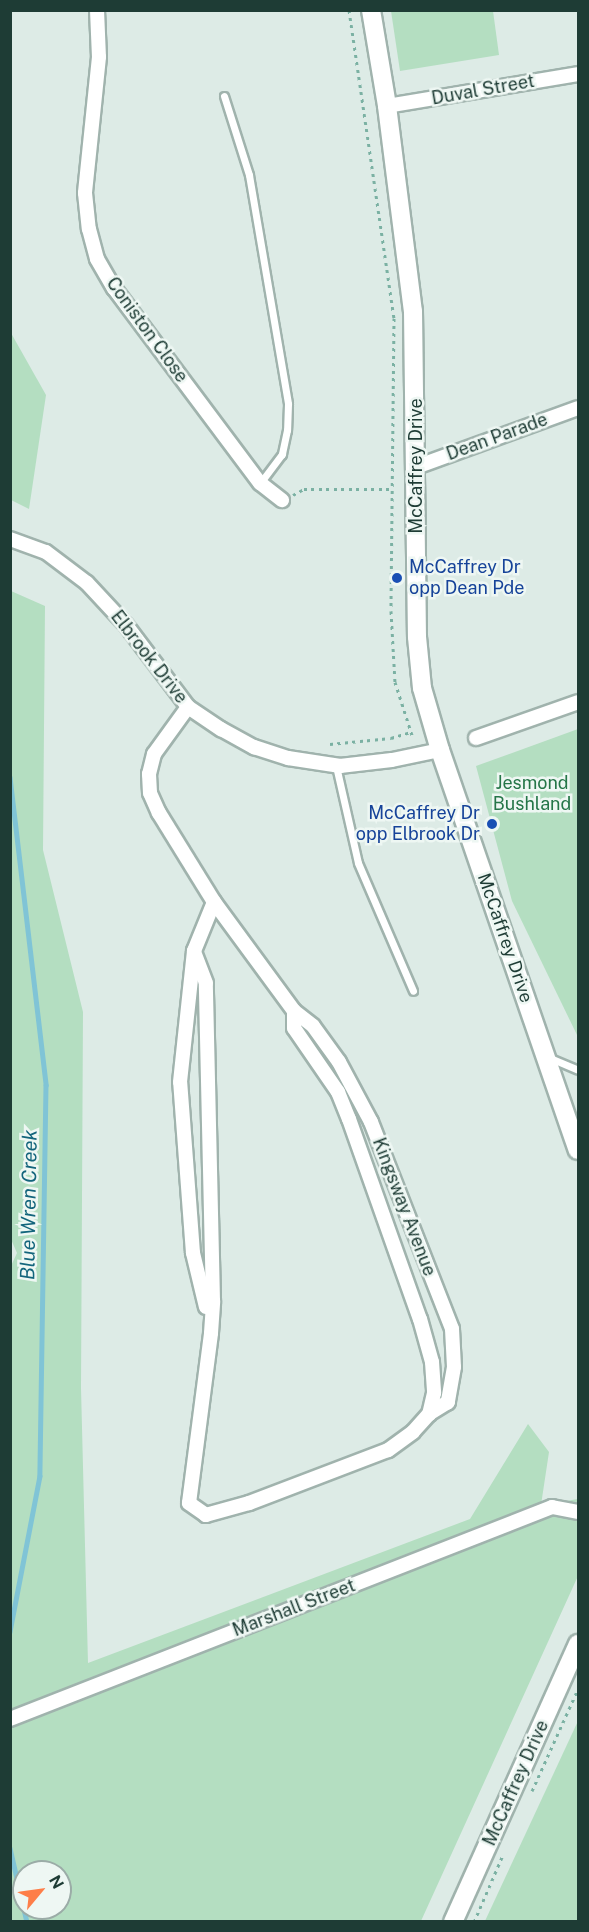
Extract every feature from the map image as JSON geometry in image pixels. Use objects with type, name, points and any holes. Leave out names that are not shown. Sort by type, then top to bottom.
[{"type":"main road","name":"McCaffrey Drive","points":[[371,10],[387,106],[413,310],[417,637],[422,687],[440,750],[579,1150]]},
{"type":"main road","name":"McCaffrey Drive","points":[[453,1922],[579,1644]]},
{"type":"street","name":"Coniston Close","points":[[99,12],[99,57],[85,193],[89,229],[97,258],[114,288],[260,483],[282,500]]},
{"type":"street","name":"Duval Street","points":[[387,106],[579,74]]},
{"type":"street","name":"Dean Parade","points":[[416,467],[579,408]]},
{"type":"street","name":"Elbrook Drive","points":[[10,539],[46,552],[87,583],[126,625],[188,707],[220,729],[255,747],[288,758],[336,766],[392,760],[440,750]]},
{"type":"street","points":[[476,738],[579,702]]},
{"type":"street","name":"Kingsway Avenue","points":[[188,707],[154,754],[148,783],[159,813],[214,902],[294,1011],[314,1026],[339,1062],[371,1122],[452,1329],[454,1367],[448,1402],[429,1414],[413,1432],[388,1449],[249,1503],[206,1515],[189,1503],[211,1333],[213,1223],[206,983],[195,951]]},
{"type":"street","name":"Kingsway Avenue","points":[[211,1333],[193,1253],[180,1082],[195,951],[214,902]]},
{"type":"street","name":"Kingsway Avenue","points":[[294,1011],[294,1028],[338,1092],[420,1319],[432,1362],[434,1393],[429,1414]]},
{"type":"street","name":"Marshall Street","points":[[10,1719],[552,1507],[579,1512]]},
{"type":"lane","points":[[224,96],[249,175],[288,404],[288,430],[282,454],[260,483]]},
{"type":"lane","points":[[336,766],[358,863],[413,991]]},
{"type":"lane","points":[[545,1056],[579,1070]]},
{"type":"path","points":[[349,10],[394,318],[391,611],[395,682],[413,738]]},
{"type":"path","points":[[282,500],[304,489],[392,489]]},
{"type":"path","points":[[330,744],[391,738],[411,732]]},
{"type":"path","points":[[529,1797],[579,1689]]},
{"type":"path","points":[[474,1922],[503,1854]]},
{"type":"green space","points":[[391,11],[493,11],[499,55],[400,71]]},
{"type":"green space","points":[[11,333],[46,395],[29,509],[11,500]]},
{"type":"green space","points":[[11,591],[45,606],[43,850],[83,1012],[81,1388],[88,1663],[470,1519],[528,1424],[549,1452],[541,1505],[578,1499],[578,1576],[421,1921],[11,1922],[10,1268],[17,1253],[10,1237]]},
{"type":"green space","name":"Jesmond Bushland","points":[[578,729],[578,1037],[512,901],[476,766]]},
{"type":"green space","points":[[578,1721],[578,1921],[485,1921]]},
{"type":"waterway","name":"Blue Wren Creek","points":[[10,777],[46,1085],[40,1476],[10,1632]]},
{"type":"waterway","name":"Blue Wren Creek","points":[[10,1848],[27,1922]]},
{"type":"place","name":"McCaffrey Dr opp Dean Pde","points":[[397,578]]},
{"type":"place","name":"McCaffrey Dr opp Elbrook Dr","points":[[492,824]]}]
